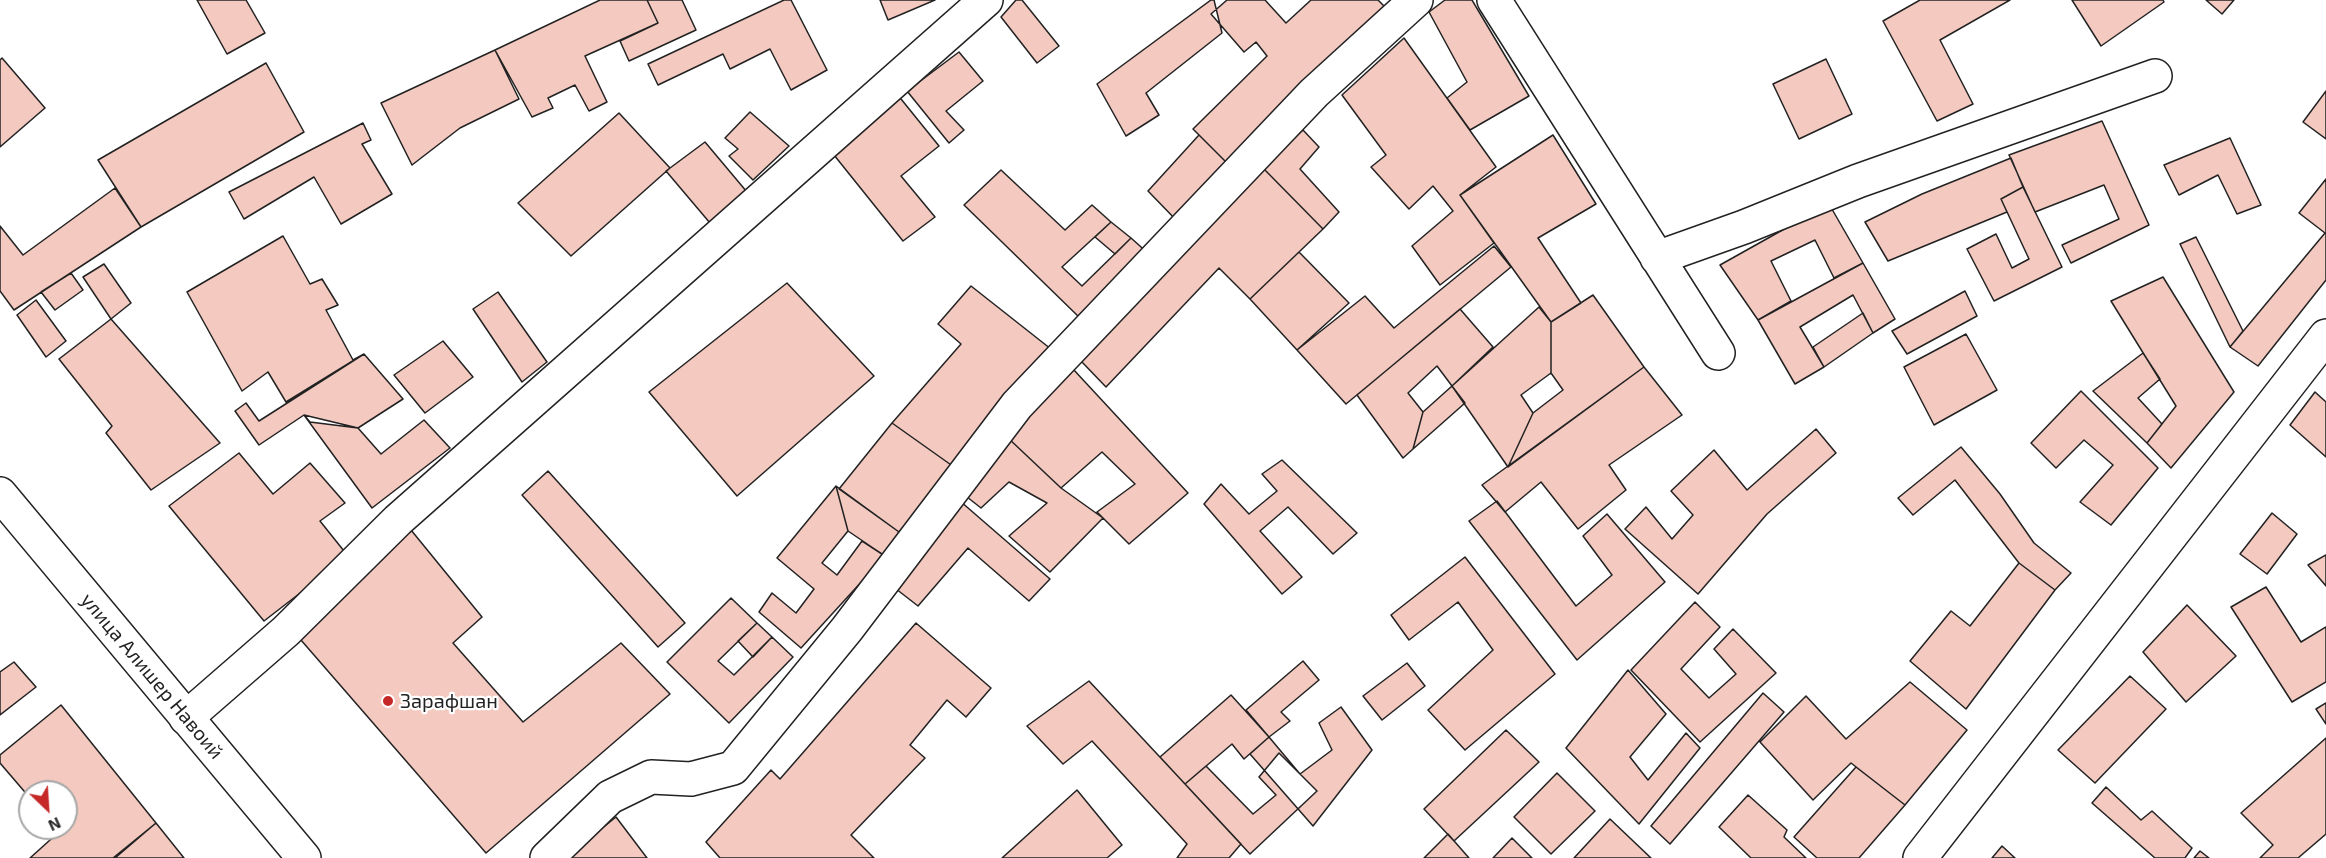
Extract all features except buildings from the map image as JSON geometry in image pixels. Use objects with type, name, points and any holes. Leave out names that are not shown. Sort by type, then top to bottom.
[{"type":"street","points":[[186,718],[286,631],[398,520],[986,0]]},
{"type":"street","points":[[547,858],[610,797],[651,777],[691,779],[733,768],[847,629],[1017,405],[1314,93],[1416,0]]},
{"type":"street","points":[[1494,0],[1718,353]]},
{"type":"street","points":[[1657,258],[1744,228],[1858,181],[2155,76]]},
{"type":"street","points":[[1920,858],[2326,336]]},
{"type":"street","name":"улица Алишер Навоий","points":[[0,494],[304,858]]},
{"type":"place","name":"Зарафшан","points":[[388,701]]}]
